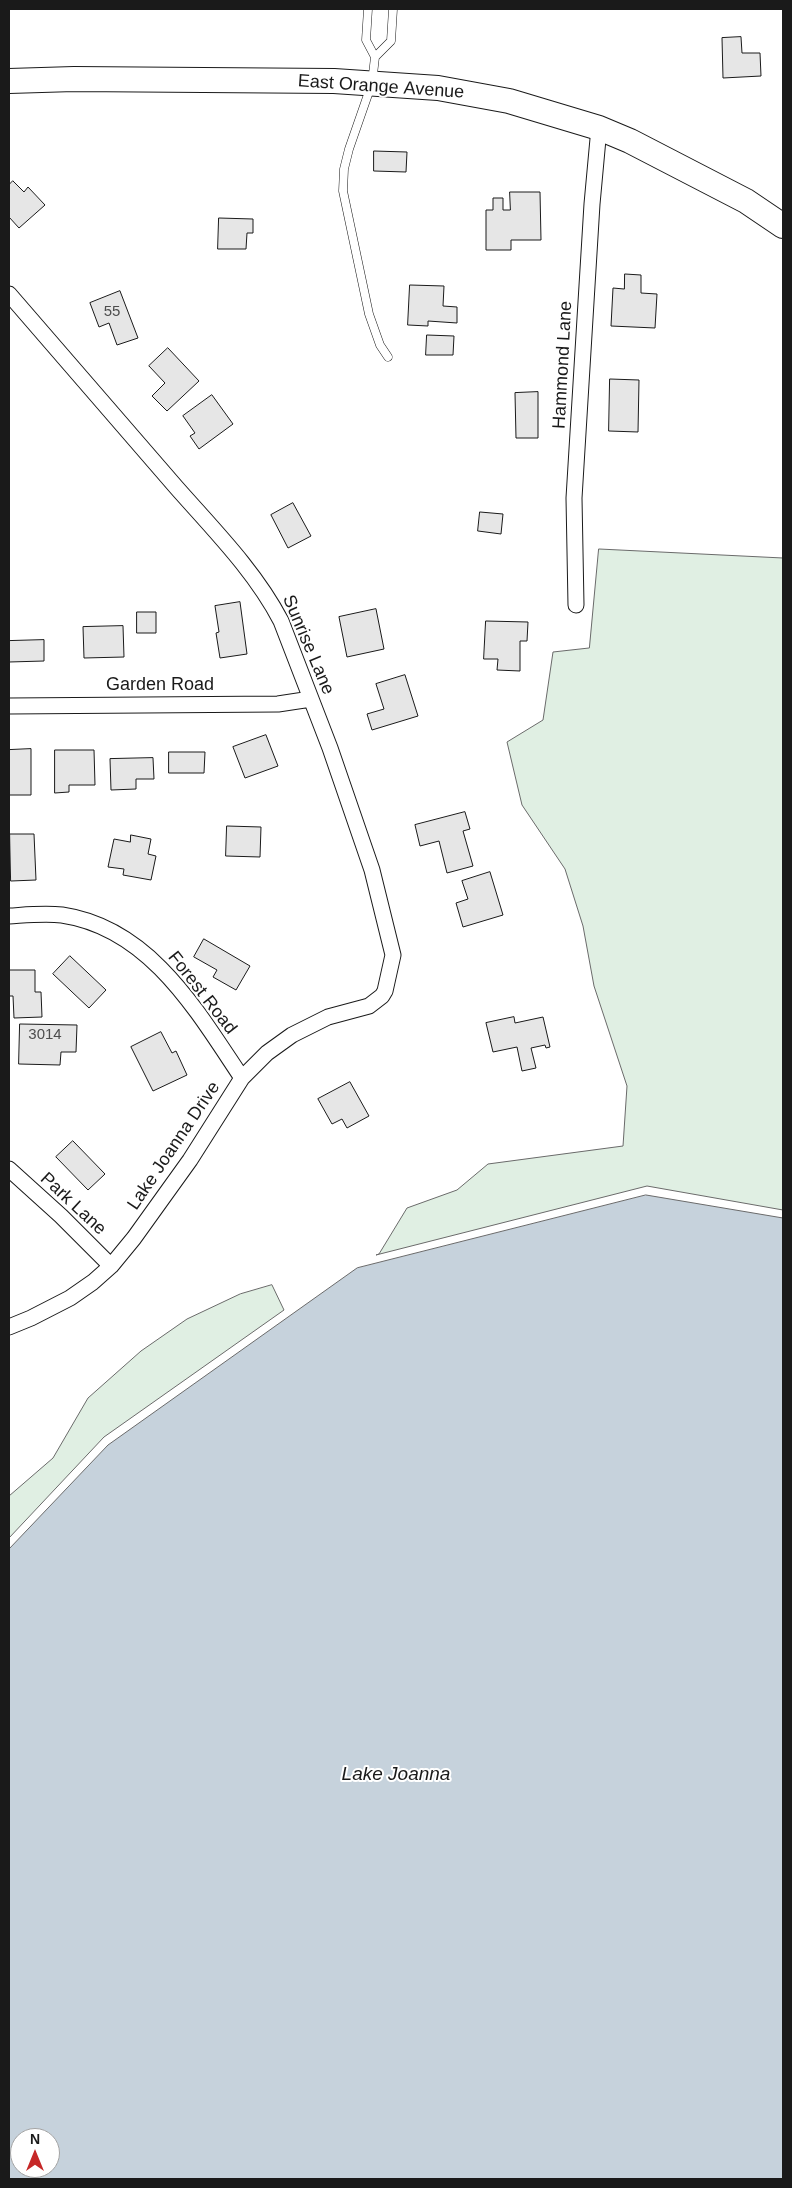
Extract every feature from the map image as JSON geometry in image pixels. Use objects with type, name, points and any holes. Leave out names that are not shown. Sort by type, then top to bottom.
[{"type":"main road","name":"East Orange Avenue","points":[[9,81],[334,80],[438,88],[509,101],[599,128],[706,179],[746,201],[783,226]]},
{"type":"street","name":"Hammond Lane","points":[[576,605],[574,498],[592,204],[599,128]]},
{"type":"street","name":"Sunrise Lane","points":[[9,294],[257,581],[281,621],[372,870],[392,944],[392,968],[385,991],[379,999]]},
{"type":"street","name":"Garden Road","points":[[9,706],[278,704],[311,699]]},
{"type":"street","name":"Forest Road","points":[[9,916],[63,915],[84,921],[112,933],[138,948],[161,967],[180,989],[242,1078]]},
{"type":"street","name":"Lake Joanna Drive","points":[[9,1327],[70,1298],[93,1282],[110,1266],[134,1238],[184,1168],[242,1078],[267,1053],[292,1035],[328,1017],[364,1008],[379,999]]},
{"type":"street","name":"Park Lane","points":[[9,1169],[61,1216],[110,1266]]},
{"type":"lane","points":[[368,9],[366,40],[375,57],[372,83],[349,149],[344,169],[343,190],[371,322],[380,345],[388,358]]},
{"type":"lane","points":[[375,57],[391,41],[393,9]]},
{"type":"green space","points":[[599,549],[783,558],[783,1210],[647,1186],[376,1255],[379,1254],[407,1208],[457,1190],[488,1164],[623,1146],[627,1086],[594,986],[583,926],[565,869],[522,805],[507,742],[543,720],[553,652],[589,648]]},
{"type":"green space","points":[[272,1285],[284,1310],[104,1437],[9,1538],[9,1496],[53,1458],[88,1398],[141,1351],[187,1319],[240,1294]]},
{"type":"water","name":"Lake Joanna","points":[[646,1195],[783,1218],[783,2179],[9,2179],[9,1549],[108,1445],[357,1268]]},
{"type":"building","points":[[741,37],[742,53],[760,53],[761,76],[723,78],[722,38]]},
{"type":"building","points":[[374,151],[407,152],[406,172],[374,171]]},
{"type":"building","points":[[13,181],[24,192],[28,187],[45,205],[19,228],[9,217],[9,185]]},
{"type":"building","points":[[510,192],[540,192],[541,240],[511,240],[511,250],[486,250],[486,210],[493,210],[493,198],[503,198],[503,210],[510,210]]},
{"type":"building","points":[[219,218],[253,219],[253,233],[247,233],[246,249],[218,249]]},
{"type":"building","points":[[625,274],[641,275],[641,293],[657,294],[655,328],[611,326],[613,288],[624,289]]},
{"type":"building","points":[[410,285],[444,286],[443,306],[457,307],[457,323],[428,321],[428,326],[408,325]]},
{"type":"building","points":[[120,291],[138,338],[117,345],[109,323],[99,327],[90,303]]},
{"type":"building","points":[[427,335],[454,336],[453,355],[426,355]]},
{"type":"building","points":[[168,348],[199,381],[167,411],[152,396],[165,383],[149,366]]},
{"type":"building","points":[[610,379],[639,380],[638,432],[609,431]]},
{"type":"building","points":[[538,392],[538,438],[516,438],[515,393]]},
{"type":"building","points":[[212,395],[233,424],[199,449],[190,436],[195,433],[183,416]]},
{"type":"building","points":[[293,503],[311,536],[288,548],[271,515]]},
{"type":"building","points":[[480,512],[503,514],[501,534],[478,531]]},
{"type":"building","points":[[240,602],[247,654],[220,658],[216,633],[219,632],[215,606]]},
{"type":"building","points":[[376,609],[384,649],[347,657],[339,617]]},
{"type":"building","points":[[137,612],[156,612],[156,633],[137,633]]},
{"type":"building","points":[[486,621],[528,622],[527,641],[520,641],[520,671],[497,670],[498,659],[484,659]]},
{"type":"building","points":[[123,626],[124,657],[84,658],[83,627]]},
{"type":"building","points":[[44,640],[44,661],[9,662],[9,641]]},
{"type":"building","points":[[405,675],[418,716],[372,730],[367,714],[384,709],[376,684]]},
{"type":"building","points":[[266,735],[278,766],[245,778],[233,747]]},
{"type":"building","points":[[31,749],[31,795],[9,795],[9,750]]},
{"type":"building","points":[[55,750],[94,750],[95,785],[69,785],[69,792],[55,793]]},
{"type":"building","points":[[169,752],[205,752],[204,773],[169,773]]},
{"type":"building","points":[[153,758],[154,779],[136,779],[136,789],[111,790],[110,759]]},
{"type":"building","points":[[465,812],[470,829],[463,831],[473,866],[447,873],[439,841],[420,846],[415,825]]},
{"type":"building","points":[[227,826],[261,827],[260,857],[226,856]]},
{"type":"building","points":[[10,834],[34,834],[36,880],[11,881]]},
{"type":"building","points":[[131,835],[151,839],[148,854],[156,856],[151,880],[123,875],[124,869],[108,867],[114,839],[130,842]]},
{"type":"building","points":[[490,872],[503,915],[463,927],[456,903],[468,899],[462,881]]},
{"type":"building","points":[[204,939],[250,966],[236,990],[213,977],[217,970],[194,957]]},
{"type":"building","points":[[70,956],[106,990],[89,1008],[53,974]]},
{"type":"building","points":[[9,970],[35,970],[35,992],[41,992],[42,1017],[14,1018],[13,996],[9,996]]},
{"type":"building","points":[[514,1017],[515,1023],[543,1017],[550,1047],[546,1048],[545,1045],[531,1048],[536,1068],[522,1071],[517,1047],[493,1052],[486,1023]]},
{"type":"building","points":[[20,1024],[77,1025],[76,1052],[61,1052],[60,1065],[19,1064]]},
{"type":"building","points":[[161,1032],[172,1053],[176,1051],[187,1075],[153,1091],[131,1047]]},
{"type":"building","points":[[350,1082],[369,1116],[347,1128],[342,1119],[332,1124],[318,1099]]},
{"type":"building","points":[[73,1141],[105,1174],[88,1190],[56,1157]]}]
